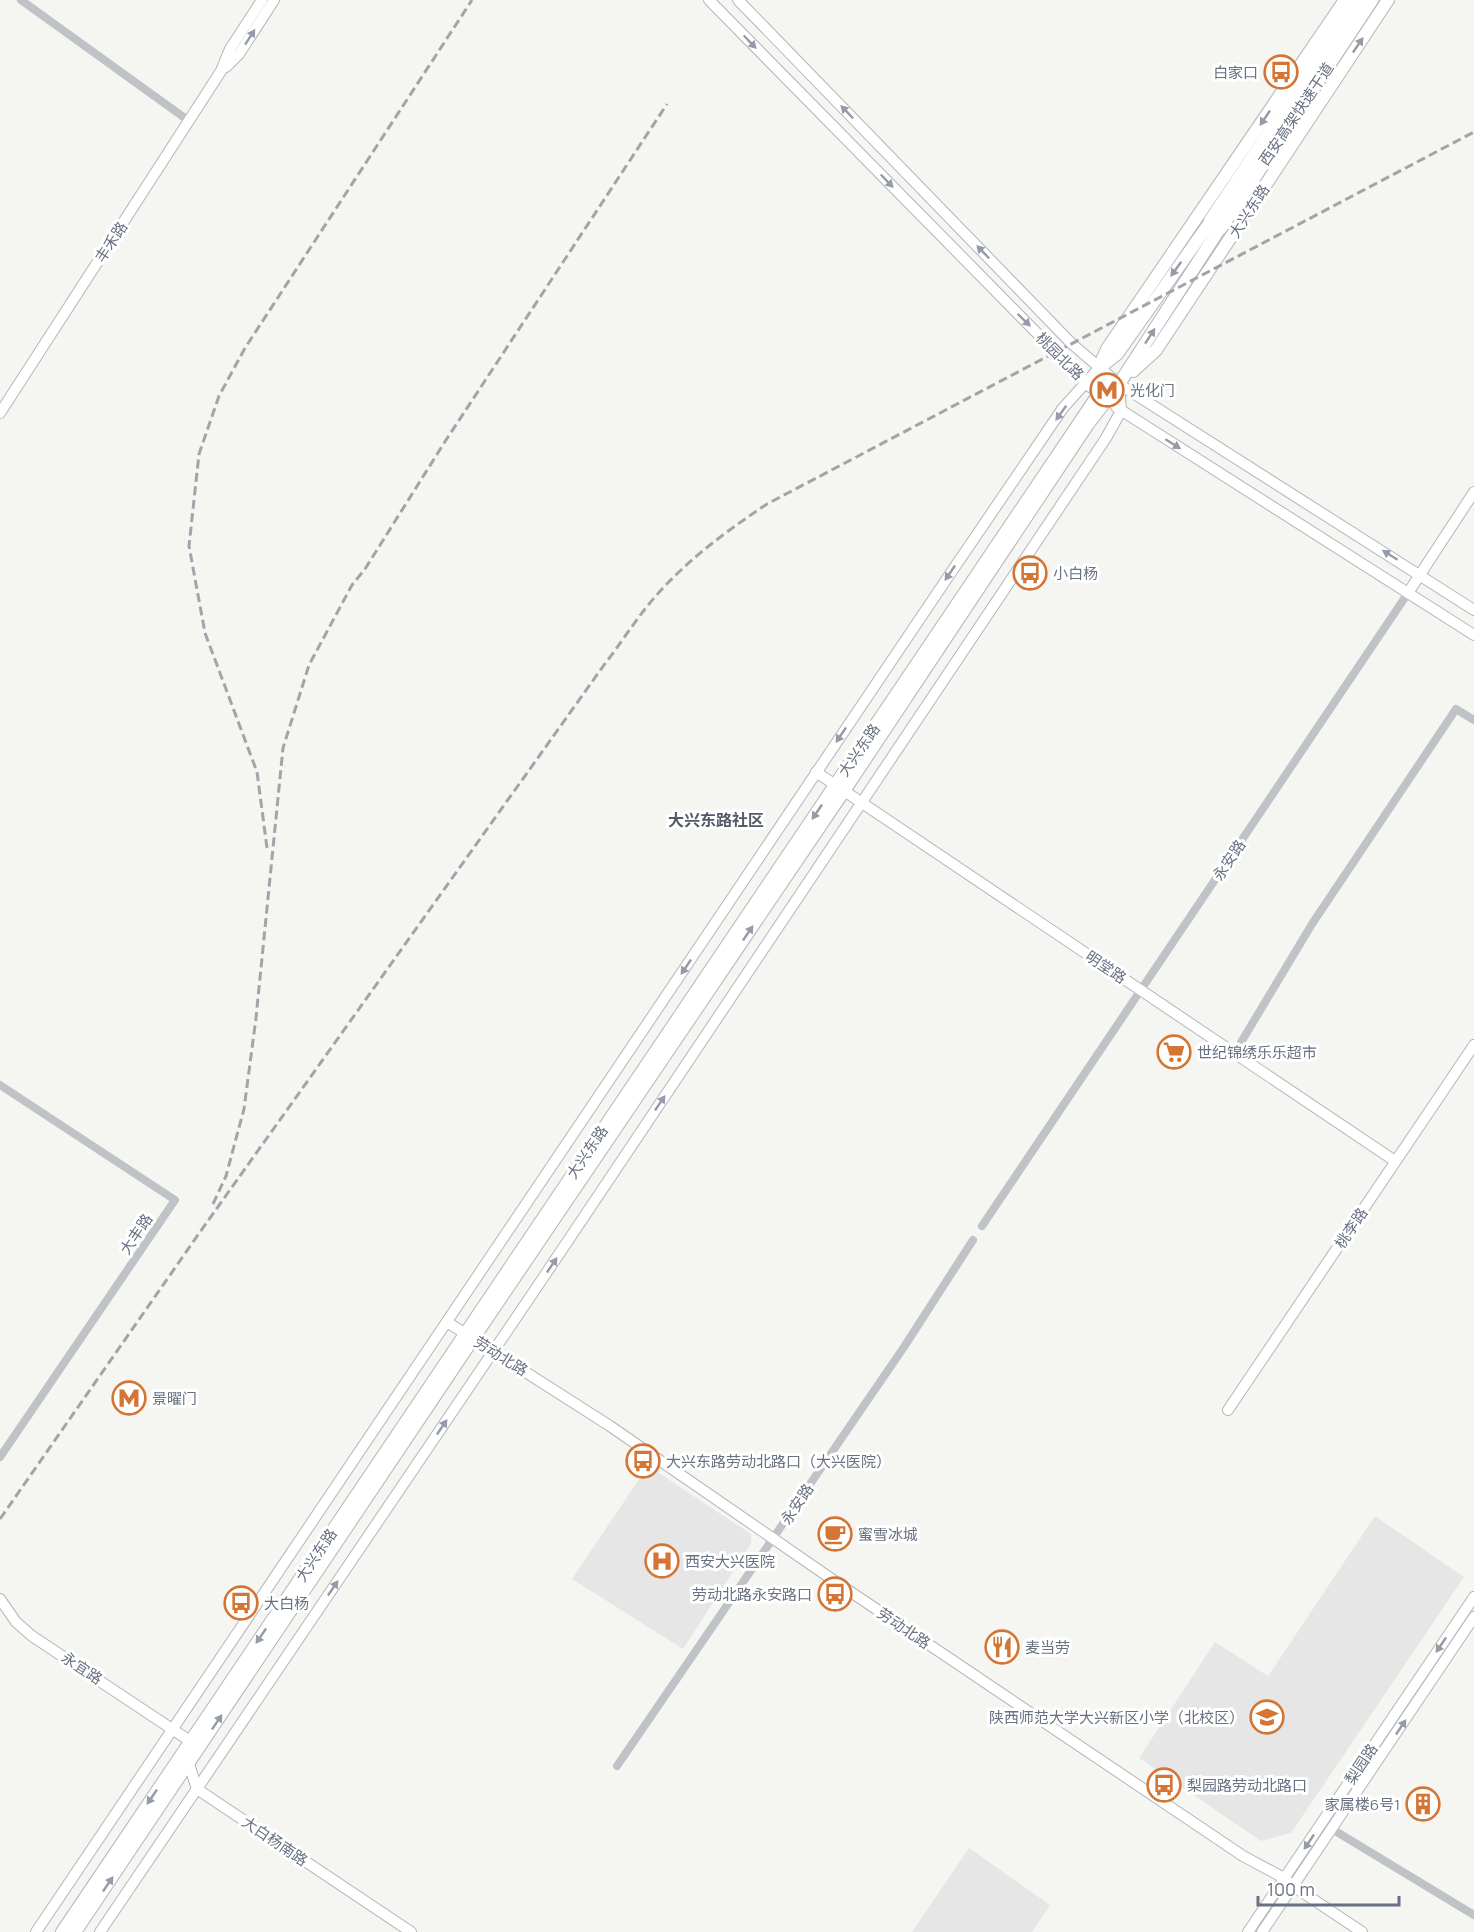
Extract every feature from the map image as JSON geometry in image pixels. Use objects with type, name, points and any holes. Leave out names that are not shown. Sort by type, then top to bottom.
[{"type":"highway","name":"西安高架快速干道","points":[[1246,179],[1359,0]]},
{"type":"highway","name":"西安高架快速干道","points":[[1215,225],[1371,0]]},
{"type":"main road","name":"丰禾路","points":[[0,413],[221,71],[230,49],[262,0]]},
{"type":"main road","name":"丰禾路","points":[[221,71],[239,54],[274,0]]},
{"type":"main road","name":"桃园北路","points":[[709,0],[1101,397],[1474,635]]},
{"type":"main road","name":"桃园北路","points":[[738,0],[1072,344],[1099,368],[1119,384],[1474,610]]},
{"type":"main road","points":[[36,1932],[816,772],[1063,408],[1099,368],[1107,349],[1345,0]]},
{"type":"main road","name":"大兴东路","points":[[62,1932],[840,788],[1101,397],[1119,384],[1156,350],[1388,0]]},
{"type":"main road","name":"大兴东路","points":[[1099,368],[1117,354],[1215,225]]},
{"type":"main road","name":"大兴东路","points":[[1119,384],[1215,225]]},
{"type":"main road","points":[[1099,368],[1101,397]]},
{"type":"main road","points":[[100,1932],[494,1352],[1106,438],[1121,411],[1119,384]]},
{"type":"main road","name":"永安路","points":[[1408,593],[1474,492]]},
{"type":"main road","name":"明堂路","points":[[816,772],[1395,1161]]},
{"type":"main road","name":"桃李路","points":[[1228,1410],[1474,1045]]},
{"type":"main road","name":"劳动北路","points":[[447,1322],[610,1426],[1233,1850],[1284,1878],[1362,1932]]},
{"type":"main road","name":"大兴东路","points":[[75,1932],[189,1764],[469,1336]]},
{"type":"main road","name":"梨园路","points":[[1248,1932],[1474,1597]]},
{"type":"main road","name":"永宜路","points":[[0,1599],[16,1622],[32,1636],[173,1728]]},
{"type":"main road","name":"梨园路","points":[[1262,1932],[1474,1617]]},
{"type":"main road","points":[[173,1728],[190,1741],[189,1764],[197,1789]]},
{"type":"main road","name":"大白杨南路","points":[[197,1789],[411,1932]]},
{"type":"street","points":[[21,0],[189,121]]},
{"type":"street","name":"永安路","points":[[982,1226],[1408,593]]},
{"type":"street","points":[[1234,1054],[1312,924],[1455,709],[1474,720]]},
{"type":"street","name":"大丰路","points":[[0,1084],[175,1200],[0,1456]]},
{"type":"street","name":"永安路","points":[[617,1766],[904,1347],[973,1240]]},
{"type":"street","points":[[1332,1829],[1474,1915]]},
{"type":"shaded area","name":"西安大兴医院","points":[[648,1466],[751,1534],[751,1544],[683,1649],[572,1579]]},
{"type":"shaded area","name":"陕西师范大学大兴新区小学（北校区）","points":[[1375,1516],[1464,1577],[1291,1833],[1261,1841],[1139,1758],[1215,1642],[1268,1676]]},
{"type":"shaded area","points":[[969,1848],[1050,1905],[1032,1932],[912,1932]]},
{"type":"railway","points":[[267,848],[257,772],[205,633],[189,546],[199,454],[219,396],[245,348],[472,0]]},
{"type":"railway","points":[[213,1204],[226,1176],[244,1109],[256,1018],[283,748],[309,665],[352,585],[365,569],[446,440],[667,104]]},
{"type":"railway","points":[[0,1519],[200,1232],[604,665],[645,609],[672,579],[718,539],[767,504],[1474,132]]},
{"type":"place","name":"白家口","points":[[1281,72]]},
{"type":"place","name":"光化门","points":[[1107,390]]},
{"type":"place","name":"小白杨","points":[[1030,573]]},
{"type":"place","name":"世纪锦绣乐乐超市","points":[[1174,1052]]},
{"type":"place","name":"景曜门","points":[[129,1398]]},
{"type":"place","name":"大兴东路劳动北路口（大兴医院）","points":[[643,1461]]},
{"type":"place","name":"蜜雪冰城","points":[[835,1534]]},
{"type":"place","name":"西安大兴医院","points":[[662,1561]]},
{"type":"place","name":"劳动北路永安路口","points":[[835,1594]]},
{"type":"place","name":"大白杨","points":[[241,1603]]},
{"type":"place","name":"麦当劳","points":[[1002,1647]]},
{"type":"place","name":"陕西师范大学大兴新区小学（北校区）","points":[[1267,1717]]},
{"type":"place","name":"梨园路劳动北路口","points":[[1164,1785]]},
{"type":"place","name":"家属楼6号1","points":[[1423,1804]]},
{"type":"district","name":"大兴东路社区","points":[[716,820]]}]
